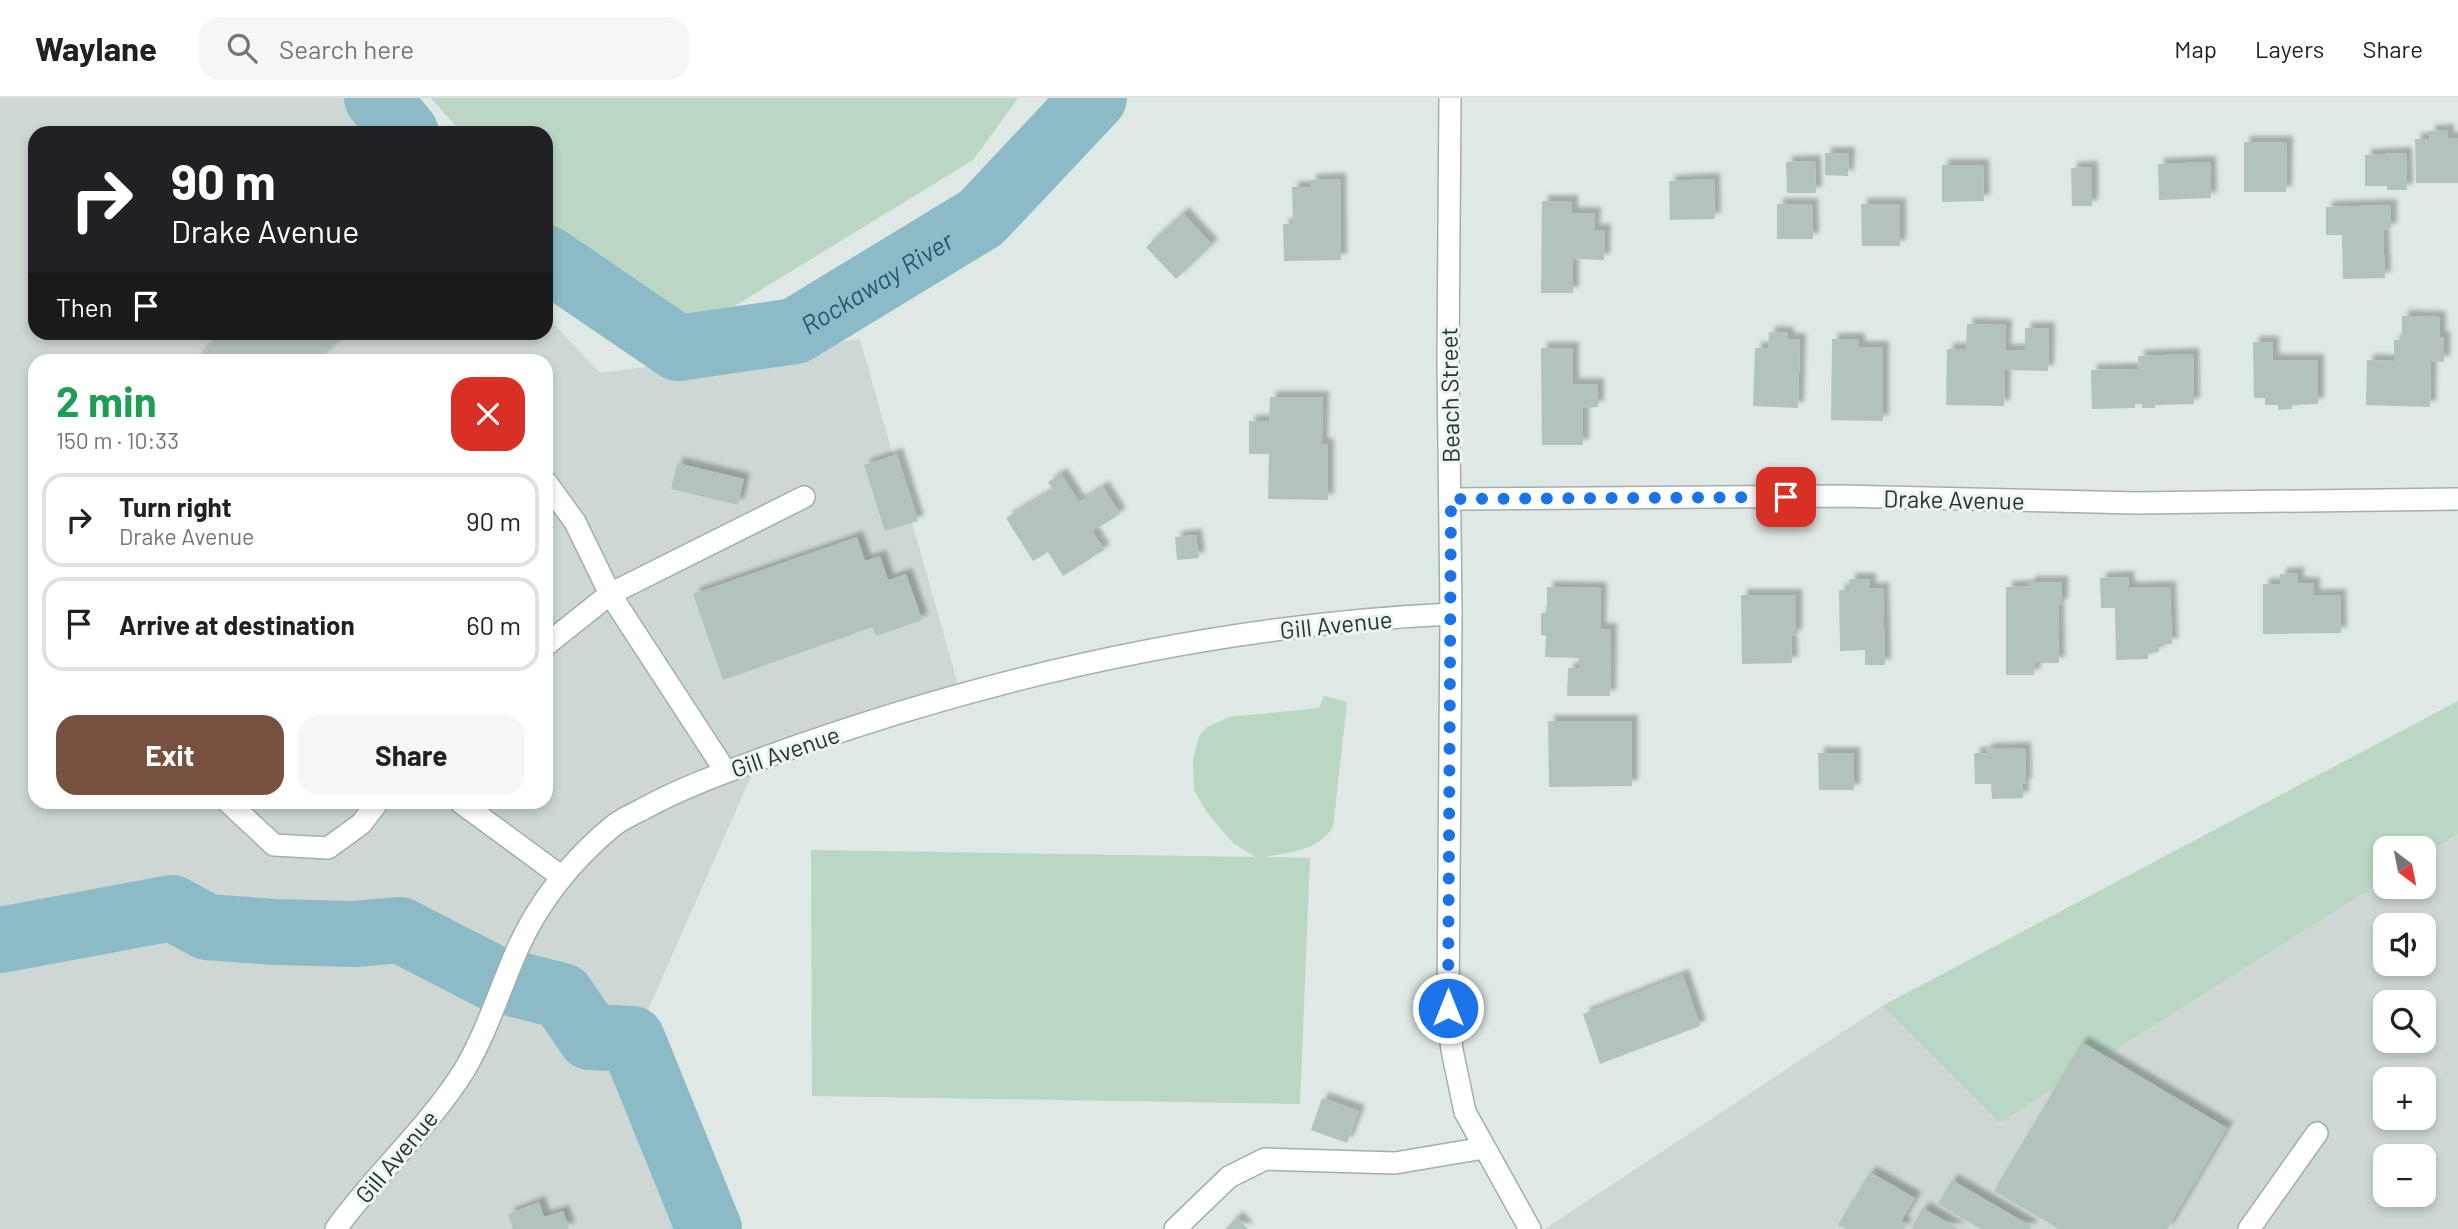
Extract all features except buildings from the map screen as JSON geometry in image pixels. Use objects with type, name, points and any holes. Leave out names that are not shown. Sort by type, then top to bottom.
[{"type":"street","name":"Beach Street","points":[[1450,98],[1448,363],[1451,614],[1448,1008],[1452,1050],[1465,1112],[1528,1225]]},
{"type":"street","points":[[553,492],[575,522],[610,594],[726,772]]},
{"type":"street","name":"Drake Avenue","points":[[1451,499],[1842,496],[2136,503],[2458,499]]},
{"type":"street","points":[[553,639],[610,594],[804,497]]},
{"type":"street","name":"Gill Avenue","points":[[336,1229],[441,1102],[465,1068],[492,1015],[518,948],[546,896],[581,856],[616,824],[661,799],[726,772],[889,716],[986,688],[1100,660],[1306,626],[1383,617],[1451,614]]},
{"type":"street","points":[[235,809],[274,845],[328,848],[361,824],[373,809]]},
{"type":"street","points":[[470,809],[562,877]]},
{"type":"street","points":[[2249,1229],[2317,1133]]},
{"type":"street","points":[[1175,1229],[1229,1177],[1265,1158],[1395,1163],[1484,1148]]},
{"type":"shaded area","points":[[0,98],[343,98],[369,126],[28,126],[28,340],[553,340],[553,323],[600,373],[860,339],[962,699],[752,774],[637,1035],[716,1229],[0,1229]]},
{"type":"shaded area","points":[[2458,834],[2458,1229],[1545,1229],[1882,1006],[1999,1123],[2373,888],[2373,900],[2436,900],[2436,848]]},
{"type":"green space","points":[[431,98],[1018,98],[973,160],[705,324],[584,273],[553,237],[553,126],[456,126]]},
{"type":"green space","points":[[1324,696],[1347,702],[1333,827],[1327,835],[1311,846],[1265,857],[1310,858],[1300,1104],[812,1096],[811,850],[1255,857],[1233,843],[1206,811],[1194,790],[1193,760],[1199,736],[1207,727],[1229,717],[1319,708]]},
{"type":"green space","points":[[2458,701],[2458,834],[2436,848],[2436,836],[2373,836],[2373,888],[1999,1123],[1882,1006]]},
{"type":"waterway","name":"Rockaway River","points":[[377,98],[400,126]]},
{"type":"waterway","name":"Rockaway River","points":[[553,263],[678,348],[795,331],[981,218],[1094,98]]},
{"type":"waterway","points":[[0,940],[172,908],[207,927],[354,934],[400,930],[495,979],[562,996],[590,1037],[632,1039],[709,1229]]},
{"type":"route","points":[[1448,1008],[1451,499],[1786,497]]}]
